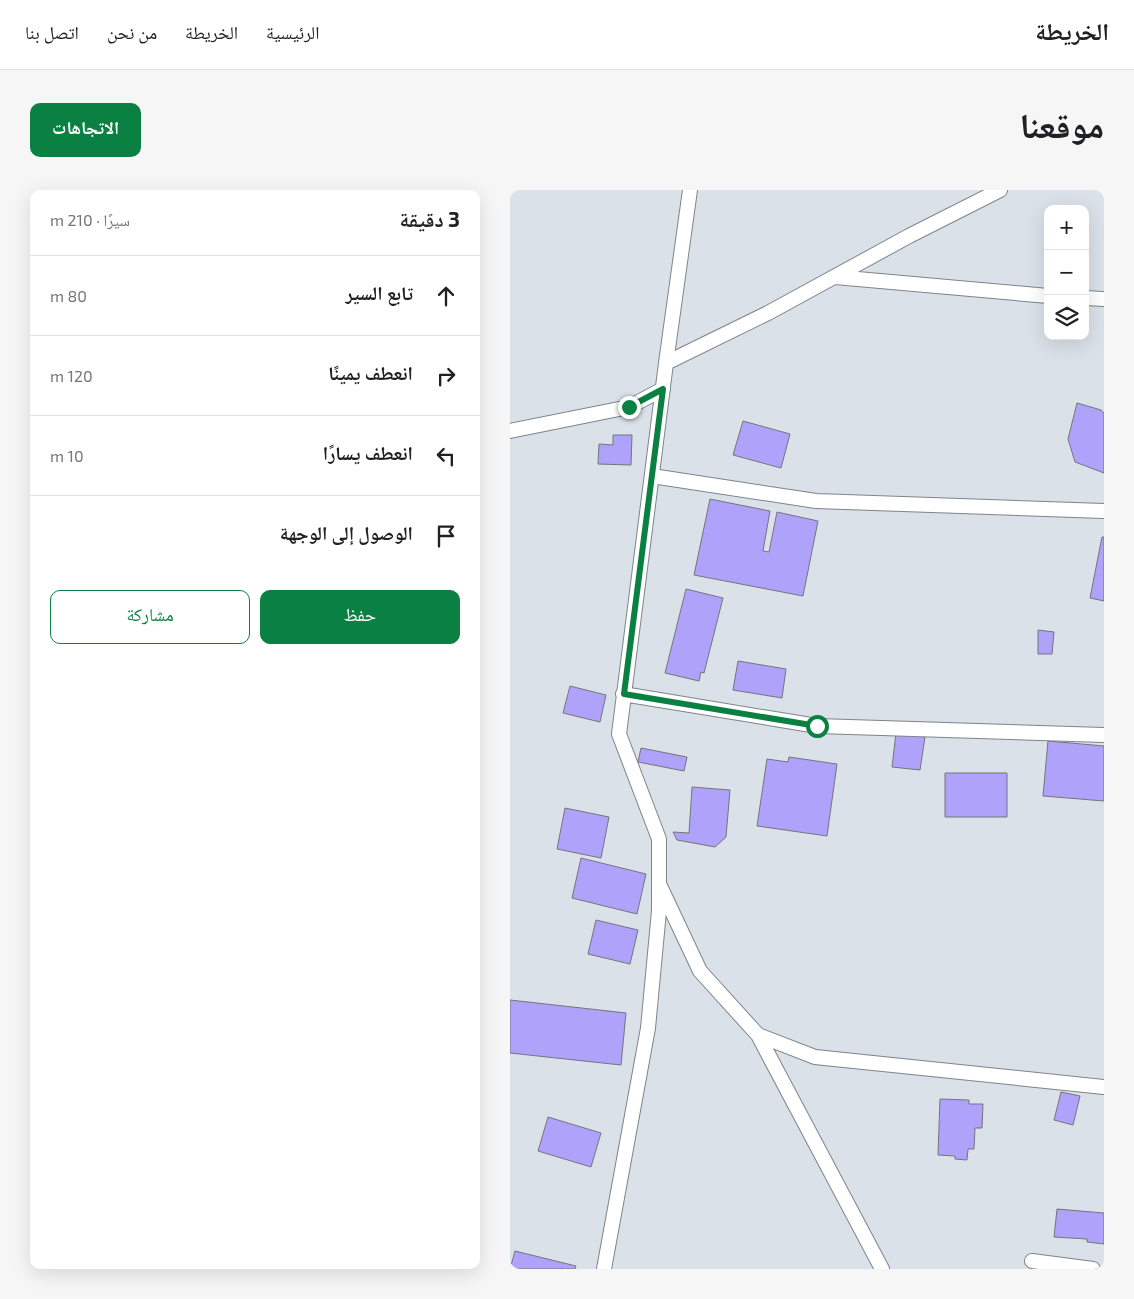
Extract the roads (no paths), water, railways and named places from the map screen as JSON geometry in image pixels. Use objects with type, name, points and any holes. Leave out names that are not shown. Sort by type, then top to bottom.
[{"type":"street","points":[[604,1269],[648,1028],[659,912],[659,839],[619,734],[690,190]]},
{"type":"street","points":[[666,363],[768,313],[1000,190]]},
{"type":"street","points":[[835,277],[1044,296]]},
{"type":"street","points":[[1089,298],[1104,299]]},
{"type":"street","points":[[510,431],[629,407],[663,389]]},
{"type":"street","points":[[652,476],[816,501],[1104,511]]},
{"type":"street","points":[[624,694],[817,726],[1104,735]]},
{"type":"street","points":[[659,882],[700,971],[758,1035],[882,1269]]},
{"type":"street","points":[[758,1035],[815,1056],[1104,1086]]},
{"type":"street","points":[[1032,1261],[1093,1269]]}]
